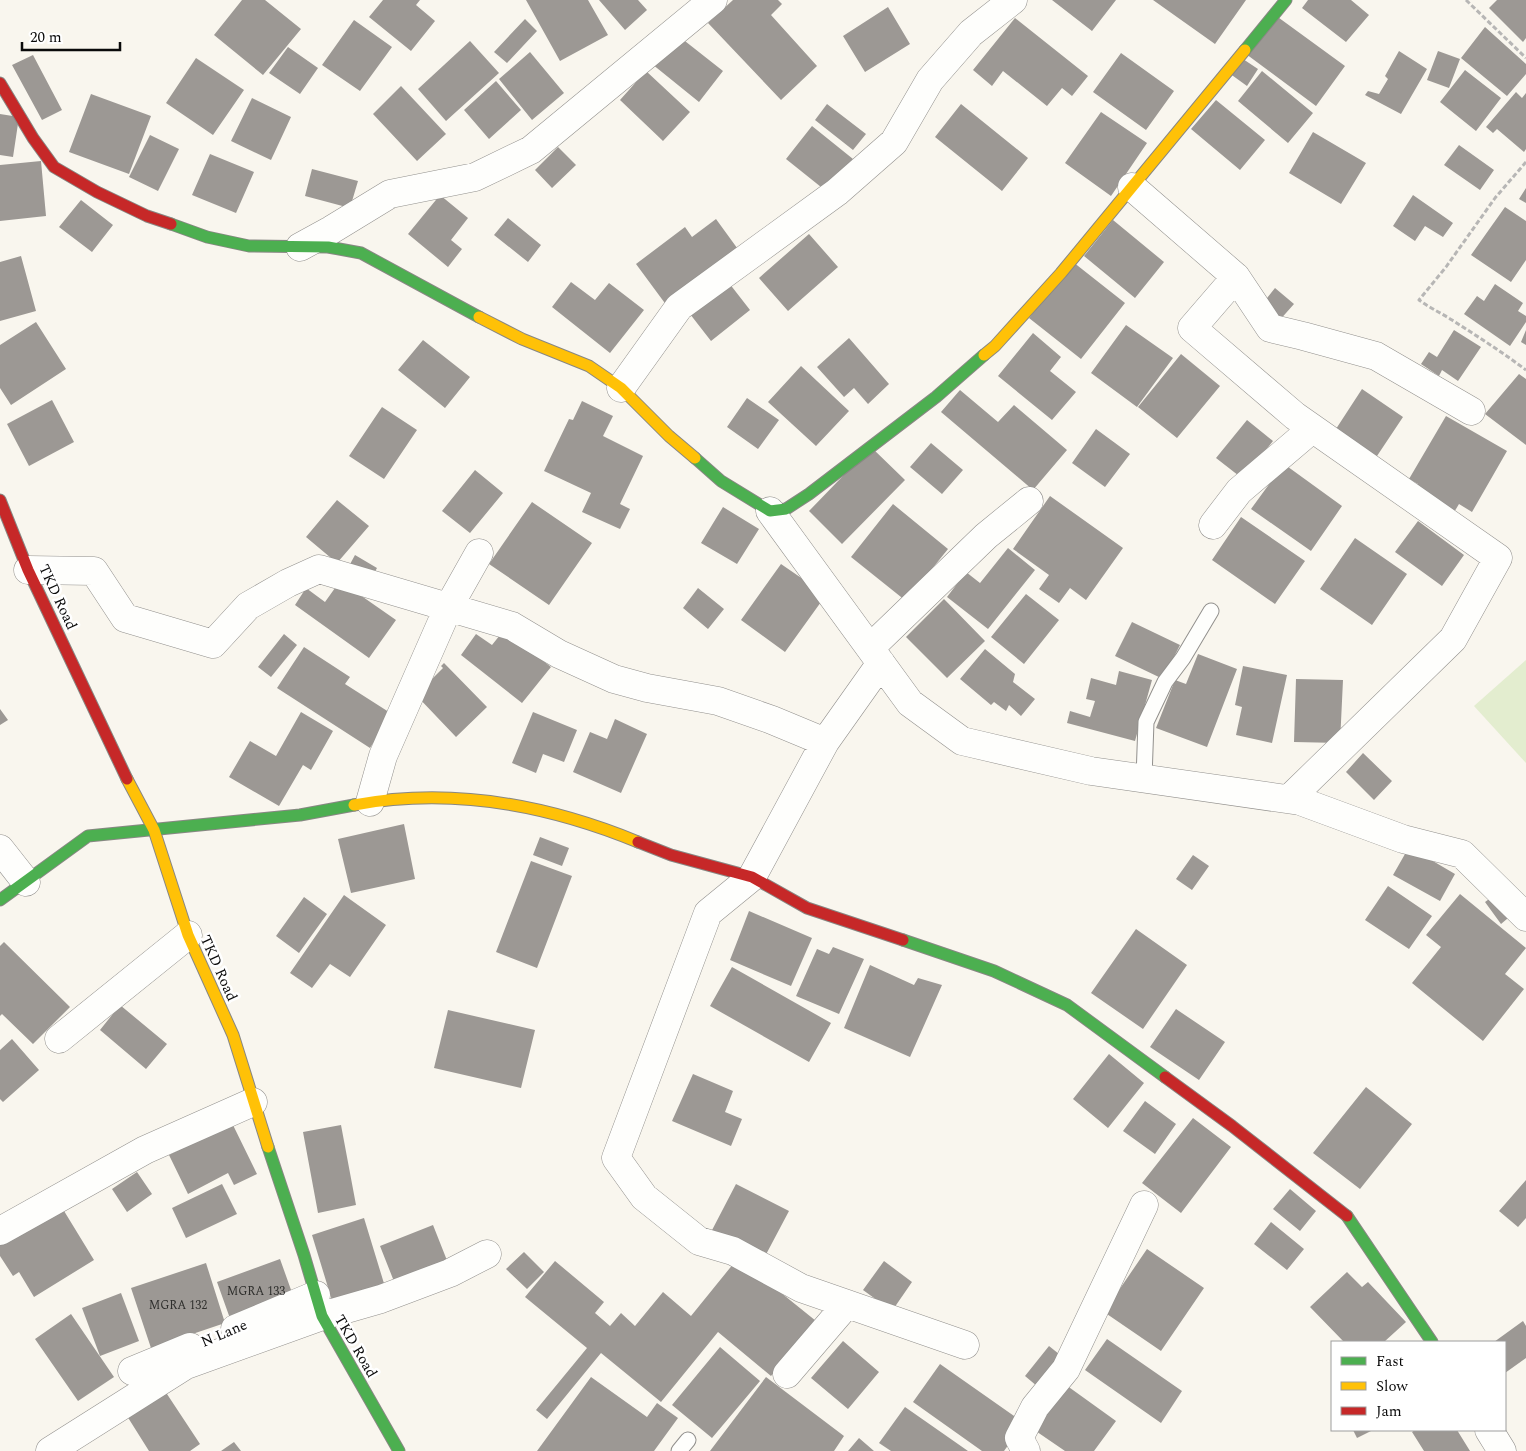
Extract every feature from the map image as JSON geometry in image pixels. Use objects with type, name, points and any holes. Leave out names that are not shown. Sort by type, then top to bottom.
[{"type":"street","points":[[300,246],[331,230],[390,194],[475,177],[531,150],[713,0]]},
{"type":"street","points":[[621,388],[679,307],[837,192],[894,142],[930,80],[971,33],[1012,0]]},
{"type":"street","points":[[770,511],[786,509],[809,494],[936,397],[995,346],[1061,272],[1286,0]]},
{"type":"street","points":[[0,83],[33,138],[54,167],[97,192],[147,216],[207,237],[249,246],[328,247],[361,254],[522,339],[589,366],[621,388],[668,436],[721,481],[770,511],[910,703],[962,741],[1090,771],[1300,801],[1403,840],[1462,854],[1526,917]]},
{"type":"street","points":[[1132,186],[1236,276],[1270,328],[1376,356],[1472,410]]},
{"type":"street","points":[[1236,276],[1192,328],[1312,429],[1498,558],[1453,638],[1289,799]]},
{"type":"street","points":[[1213,525],[1239,491],[1312,429]]},
{"type":"street","name":"TKD Road","points":[[0,500],[28,570],[130,784],[154,830],[188,935],[233,1035],[319,1306],[399,1451]]},
{"type":"street","points":[[965,1346],[801,1288],[732,1251],[699,1241],[644,1197],[616,1158],[708,913],[752,877],[825,742],[875,656],[986,536],[1028,501]]},
{"type":"street","points":[[370,802],[383,756],[448,608],[479,554]]},
{"type":"street","points":[[28,570],[94,571],[125,618],[213,644],[248,606],[288,583],[319,570],[512,626],[560,654],[614,679],[647,688],[718,701],[772,720],[825,742]]},
{"type":"street","points":[[0,900],[88,836],[300,814],[370,802],[434,797],[506,803],[600,826],[671,855],[752,877],[807,908],[994,971],[1067,1005],[1232,1126],[1349,1218],[1431,1341]]},
{"type":"street","points":[[0,849],[26,882]]},
{"type":"street","points":[[59,1039],[188,935]]},
{"type":"street","points":[[0,1231],[145,1150],[253,1102]]},
{"type":"street","points":[[1026,1451],[1019,1438],[1035,1407],[1066,1369],[1144,1205]]},
{"type":"street","points":[[50,1451],[186,1365],[319,1306],[380,1299],[450,1273],[487,1254]]},
{"type":"street","points":[[787,1374],[847,1304]]},
{"type":"street","name":"N Lane","points":[[132,1371],[319,1306]]},
{"type":"street","points":[[1489,1431],[1502,1451]]},
{"type":"lane","points":[[1144,778],[1146,722],[1165,682],[1183,658],[1211,611]]},
{"type":"path","points":[[1466,0],[1526,58]]},
{"type":"path","points":[[1526,162],[1494,198],[1446,268],[1420,300],[1428,307],[1472,332],[1526,370]]},
{"type":"green space","points":[[1526,660],[1526,763],[1474,706]]},
{"type":"building","points":[[242,0],[265,0],[301,29],[263,75],[214,35]]},
{"type":"building","points":[[383,0],[420,0],[416,5],[435,21],[411,51],[369,17]]},
{"type":"building","points":[[526,0],[588,0],[608,35],[560,61]]},
{"type":"building","points":[[599,0],[638,0],[647,10],[625,30]]},
{"type":"building","points":[[733,0],[778,0],[782,4],[771,15],[817,66],[781,100],[708,23]]},
{"type":"building","points":[[1052,0],[1116,0],[1092,31]]},
{"type":"building","points":[[1153,0],[1246,0],[1215,44]]},
{"type":"building","points":[[1308,0],[1351,0],[1369,15],[1346,42],[1302,8]]},
{"type":"building","points":[[1497,0],[1526,0],[1526,38],[1523,42],[1489,8]]},
{"type":"building","points":[[888,7],[910,44],[865,72],[843,36]]},
{"type":"building","points":[[1275,15],[1345,66],[1316,106],[1246,54]]},
{"type":"building","points":[[1015,18],[1088,76],[1072,96],[1062,88],[1047,106],[1003,71],[992,86],[973,70]]},
{"type":"building","points":[[525,19],[537,31],[507,63],[494,52]]},
{"type":"building","points":[[354,20],[392,47],[360,91],[322,65]]},
{"type":"building","points":[[1485,27],[1526,64],[1526,74],[1507,96],[1461,58]]},
{"type":"building","points":[[676,34],[723,71],[699,102],[652,64]]},
{"type":"building","points":[[470,41],[499,73],[446,121],[418,89]]},
{"type":"building","points":[[288,47],[318,68],[300,94],[269,73]]},
{"type":"building","points":[[1399,51],[1427,69],[1401,114],[1365,95],[1368,91],[1379,94],[1388,79],[1385,76]]},
{"type":"building","points":[[1438,51],[1460,59],[1449,88],[1427,80]]},
{"type":"building","points":[[530,52],[564,93],[532,120],[499,79]]},
{"type":"building","points":[[1121,53],[1174,91],[1146,130],[1093,92]]},
{"type":"building","points":[[33,55],[62,110],[42,120],[12,65]]},
{"type":"building","points":[[1240,57],[1258,69],[1247,86],[1229,73]]},
{"type":"building","points":[[196,58],[244,90],[213,135],[166,103]]},
{"type":"building","points":[[1465,70],[1501,98],[1476,131],[1440,102]]},
{"type":"building","points":[[646,71],[690,112],[663,141],[620,100]]},
{"type":"building","points":[[1262,71],[1313,113],[1288,143],[1238,101]]},
{"type":"building","points":[[496,81],[521,110],[489,139],[464,110]]},
{"type":"building","points":[[401,86],[446,134],[417,161],[373,114]]},
{"type":"building","points":[[1516,92],[1522,98],[1526,93],[1526,149],[1524,152],[1497,129],[1493,133],[1486,127]]},
{"type":"building","points":[[91,94],[151,116],[129,174],[69,152]]},
{"type":"building","points":[[252,98],[291,117],[271,160],[231,141]]},
{"type":"building","points":[[1216,100],[1265,140],[1240,170],[1191,129]]},
{"type":"building","points":[[827,104],[866,134],[853,150],[815,120]]},
{"type":"building","points":[[961,104],[1028,158],[1002,191],[935,137]]},
{"type":"building","points":[[1101,112],[1147,143],[1111,196],[1065,163]]},
{"type":"building","points":[[0,114],[19,117],[13,157],[0,155]]},
{"type":"building","points":[[812,126],[853,159],[826,191],[786,159]]},
{"type":"building","points":[[1313,132],[1366,163],[1341,204],[1289,173]]},
{"type":"building","points":[[150,135],[179,149],[158,191],[129,177]]},
{"type":"building","points":[[1459,145],[1494,170],[1480,190],[1444,165]]},
{"type":"building","points":[[558,147],[576,165],[552,188],[535,170]]},
{"type":"building","points":[[210,154],[254,172],[236,213],[192,195]]},
{"type":"building","points":[[41,161],[46,216],[0,221],[0,165]]},
{"type":"building","points":[[312,169],[358,181],[350,208],[305,196]]},
{"type":"building","points":[[1526,188],[1526,203],[1519,199]]},
{"type":"building","points":[[440,195],[468,218],[451,240],[462,249],[448,267],[408,234]]},
{"type":"building","points":[[1413,195],[1453,223],[1443,237],[1425,226],[1415,241],[1393,226]]},
{"type":"building","points":[[81,200],[113,225],[92,252],[59,227]]},
{"type":"building","points":[[1505,207],[1526,221],[1526,260],[1511,282],[1471,255]]},
{"type":"building","points":[[508,218],[541,245],[528,262],[494,235]]},
{"type":"building","points":[[716,219],[740,252],[667,306],[636,264],[685,227],[692,237]]},
{"type":"building","points":[[1113,220],[1164,262],[1135,298],[1084,256]]},
{"type":"building","points":[[809,234],[838,267],[788,311],[759,278]]},
{"type":"building","points":[[21,256],[36,311],[0,321],[0,262]]},
{"type":"building","points":[[1073,262],[1125,303],[1081,359],[1029,318]]},
{"type":"building","points":[[571,282],[595,300],[609,283],[644,310],[610,353],[552,307]]},
{"type":"building","points":[[729,283],[750,310],[711,341],[690,314]]},
{"type":"building","points":[[1495,284],[1523,303],[1518,311],[1526,316],[1526,322],[1510,346],[1464,314],[1477,296],[1484,301]]},
{"type":"building","points":[[1275,288],[1294,304],[1278,322],[1260,307]]},
{"type":"building","points":[[36,322],[66,369],[11,405],[0,388],[0,345]]},
{"type":"building","points":[[1126,325],[1173,358],[1137,407],[1091,373]]},
{"type":"building","points":[[1454,330],[1481,347],[1458,381],[1442,370],[1439,376],[1421,364],[1429,352],[1437,357]]},
{"type":"building","points":[[1526,330],[1526,345],[1521,342]]},
{"type":"building","points":[[1033,333],[1061,357],[1050,371],[1076,392],[1052,420],[998,376]]},
{"type":"building","points":[[849,338],[889,384],[868,404],[854,388],[844,397],[817,367]]},
{"type":"building","points":[[423,340],[470,377],[445,408],[398,370]]},
{"type":"building","points":[[1181,354],[1220,386],[1177,438],[1138,407]]},
{"type":"building","points":[[801,366],[849,411],[816,446],[768,402]]},
{"type":"building","points":[[1519,374],[1526,379],[1526,445],[1485,414]]},
{"type":"building","points":[[1362,389],[1403,417],[1375,459],[1334,432]]},
{"type":"building","points":[[960,390],[998,422],[1014,405],[1067,450],[1033,490],[941,412]]},
{"type":"building","points":[[747,398],[779,420],[758,449],[727,427]]},
{"type":"building","points":[[52,400],[74,442],[29,466],[7,424]]},
{"type":"building","points":[[582,401],[613,416],[603,436],[643,456],[620,504],[630,509],[620,529],[582,512],[591,493],[544,471],[569,419],[573,420]]},
{"type":"building","points":[[382,407],[417,430],[384,479],[349,456]]},
{"type":"building","points":[[1446,416],[1507,451],[1472,512],[1459,504],[1453,514],[1414,492],[1418,484],[1409,479]]},
{"type":"building","points":[[1247,420],[1273,441],[1243,479],[1216,458]]},
{"type":"building","points":[[1096,429],[1130,454],[1105,487],[1072,463]]},
{"type":"building","points":[[931,443],[963,470],[942,494],[910,467]]},
{"type":"building","points":[[871,447],[905,480],[842,544],[809,511]]},
{"type":"building","points":[[1284,464],[1342,506],[1311,551],[1251,509]]},
{"type":"building","points":[[475,470],[503,493],[470,533],[442,511]]},
{"type":"building","points":[[1050,496],[1123,548],[1086,600],[1070,588],[1059,603],[1039,589],[1049,575],[1013,549]]},
{"type":"building","points":[[337,500],[369,526],[337,563],[306,537]]},
{"type":"building","points":[[532,502],[592,543],[549,605],[489,564]]},
{"type":"building","points":[[893,504],[948,549],[906,601],[851,557]]},
{"type":"building","points":[[723,507],[759,529],[737,564],[701,543]]},
{"type":"building","points":[[1241,517],[1305,561],[1275,604],[1212,560]]},
{"type":"building","points":[[1418,521],[1464,555],[1442,586],[1395,552]]},
{"type":"building","points":[[1355,538],[1407,574],[1372,625],[1320,589]]},
{"type":"building","points":[[1008,548],[1035,570],[988,629],[947,597],[966,572],[980,583]]},
{"type":"building","points":[[355,555],[377,568],[371,579],[349,566]]},
{"type":"building","points":[[781,564],[826,595],[785,652],[741,620]]},
{"type":"building","points":[[340,581],[396,620],[369,658],[295,605],[306,588],[325,602]]},
{"type":"building","points":[[698,588],[724,609],[708,629],[683,608]]},
{"type":"building","points":[[1026,594],[1059,620],[1024,664],[991,637]]},
{"type":"building","points":[[944,599],[985,641],[947,678],[906,637]]},
{"type":"building","points":[[1132,622],[1180,645],[1163,679],[1115,656]]},
{"type":"building","points":[[504,630],[551,667],[522,703],[461,655],[476,634],[492,645]]},
{"type":"building","points":[[284,634],[297,645],[271,677],[258,667]]},
{"type":"building","points":[[304,647],[350,677],[345,684],[392,714],[370,748],[277,688]]},
{"type":"building","points":[[985,649],[1015,674],[1013,682],[1035,699],[1021,716],[1009,705],[1006,711],[994,702],[991,705],[960,679]]},
{"type":"building","points":[[1198,654],[1237,669],[1207,747],[1156,728],[1175,680],[1186,684]]},
{"type":"building","points":[[444,663],[487,707],[456,737],[416,695],[443,668],[441,666]]},
{"type":"building","points":[[1243,666],[1287,675],[1272,743],[1236,735],[1242,707],[1235,705]]},
{"type":"building","points":[[1119,671],[1152,680],[1135,741],[1067,723],[1070,711],[1090,717],[1095,701],[1086,699],[1091,678],[1116,685]]},
{"type":"building","points":[[1296,679],[1343,680],[1340,743],[1294,742]]},
{"type":"building","points":[[0,709],[8,720],[0,725]]},
{"type":"building","points":[[301,712],[333,731],[311,770],[303,765],[279,806],[229,777],[250,741],[276,756]]},
{"type":"building","points":[[533,712],[577,730],[564,762],[543,754],[536,773],[512,763]]},
{"type":"building","points":[[615,719],[647,734],[621,793],[573,772],[590,732],[607,739]]},
{"type":"building","points":[[1363,753],[1392,781],[1374,800],[1346,772]]},
{"type":"building","points":[[404,824],[415,879],[351,893],[338,839]]},
{"type":"building","points":[[540,837],[569,848],[562,866],[533,855]]},
{"type":"building","points":[[1409,847],[1455,874],[1440,901],[1393,875]]},
{"type":"building","points":[[1193,855],[1209,866],[1192,890],[1176,879]]},
{"type":"building","points":[[531,861],[572,876],[537,968],[496,952]]},
{"type":"building","points":[[1388,886],[1432,916],[1409,949],[1365,920]]},
{"type":"building","points":[[1499,892],[1514,913],[1501,924],[1485,902]]},
{"type":"building","points":[[1460,894],[1526,948],[1505,974],[1524,989],[1483,1041],[1412,983],[1441,947],[1426,935]]},
{"type":"building","points":[[344,895],[386,925],[350,977],[330,964],[312,988],[290,973]]},
{"type":"building","points":[[304,897],[327,914],[299,953],[276,936]]},
{"type":"building","points":[[749,911],[812,938],[791,986],[730,960]]},
{"type":"building","points":[[1136,929],[1187,965],[1143,1029],[1091,993]]},
{"type":"building","points":[[4,942],[70,1007],[33,1044],[2,1014],[0,1016],[0,946]]},
{"type":"building","points":[[833,947],[864,959],[839,1014],[796,996],[817,949],[829,954]]},
{"type":"building","points":[[870,965],[914,985],[918,978],[942,985],[910,1057],[844,1028]]},
{"type":"building","points":[[732,967],[831,1023],[809,1062],[710,1006]]},
{"type":"building","points":[[120,1005],[167,1044],[146,1069],[100,1030]]},
{"type":"building","points":[[1176,1009],[1225,1042],[1199,1080],[1150,1047]]},
{"type":"building","points":[[448,1010],[535,1030],[521,1088],[434,1068]]},
{"type":"building","points":[[12,1039],[39,1070],[3,1102],[0,1099],[0,1050]]},
{"type":"building","points":[[1109,1054],[1144,1083],[1108,1128],[1073,1099]]},
{"type":"building","points":[[693,1074],[733,1091],[725,1112],[742,1119],[731,1146],[672,1121]]},
{"type":"building","points":[[1366,1087],[1412,1124],[1360,1189],[1313,1153]]},
{"type":"building","points":[[1145,1101],[1176,1124],[1155,1154],[1123,1131]]},
{"type":"building","points":[[1193,1118],[1231,1147],[1181,1213],[1142,1183]]},
{"type":"building","points":[[232,1123],[257,1174],[234,1185],[228,1173],[188,1194],[169,1155]]},
{"type":"building","points":[[341,1125],[356,1205],[318,1213],[303,1132]]},
{"type":"building","points":[[137,1172],[152,1194],[127,1212],[112,1189]]},
{"type":"building","points":[[1526,1180],[1526,1218],[1518,1227],[1499,1211]]},
{"type":"building","points":[[222,1184],[237,1214],[186,1238],[172,1208]]},
{"type":"building","points":[[736,1184],[789,1211],[762,1262],[710,1234]]},
{"type":"building","points":[[1290,1189],[1316,1211],[1300,1231],[1273,1209]]},
{"type":"building","points":[[61,1206],[94,1260],[34,1297],[19,1272],[13,1276],[0,1256],[0,1245]]},
{"type":"building","points":[[364,1218],[386,1290],[334,1307],[312,1235]]},
{"type":"building","points":[[1271,1222],[1304,1249],[1287,1270],[1254,1244]]},
{"type":"building","points":[[433,1225],[450,1268],[397,1289],[380,1246]]},
{"type":"building","points":[[1147,1249],[1204,1288],[1161,1351],[1104,1312]]},
{"type":"building","points":[[524,1252],[544,1272],[527,1289],[506,1269]]},
{"type":"building","points":[[738,1258],[816,1321],[771,1376],[718,1332],[661,1402],[601,1353],[547,1419],[536,1410],[587,1348],[525,1297],[555,1261],[604,1302],[595,1313],[610,1326],[621,1313],[635,1326],[663,1292],[691,1316]]},
{"type":"building","points":[[280,1259],[295,1301],[232,1324],[217,1282]]},
{"type":"building","points":[[884,1261],[912,1282],[892,1311],[863,1290]]},
{"type":"building","points":[[206,1263],[225,1323],[151,1348],[131,1288]]},
{"type":"building","points":[[1347,1272],[1362,1287],[1368,1282],[1406,1322],[1385,1341],[1343,1341],[1310,1307]]},
{"type":"building","points":[[121,1293],[139,1341],[100,1356],[82,1308]]},
{"type":"building","points":[[71,1314],[114,1377],[78,1401],[35,1339]]},
{"type":"building","points":[[1523,1321],[1526,1326],[1526,1358],[1506,1372],[1506,1341],[1495,1341]]},
{"type":"building","points":[[1107,1339],[1182,1391],[1161,1423],[1085,1370]]},
{"type":"building","points":[[843,1341],[879,1372],[848,1409],[811,1378]]},
{"type":"building","points":[[1049,1346],[1069,1362],[1044,1392],[1025,1376]]},
{"type":"building","points":[[720,1347],[760,1381],[712,1438],[672,1405]]},
{"type":"building","points":[[940,1364],[1024,1423],[1004,1451],[982,1451],[913,1402]]},
{"type":"building","points":[[591,1377],[647,1417],[657,1403],[678,1418],[654,1451],[537,1451]]},
{"type":"building","points":[[766,1377],[844,1436],[834,1451],[710,1451]]},
{"type":"building","points":[[1059,1380],[1116,1421],[1094,1451],[1065,1451],[1027,1425]]},
{"type":"building","points":[[165,1391],[200,1444],[190,1451],[149,1451],[127,1416]]},
{"type":"building","points":[[905,1407],[968,1451],[891,1451],[879,1443]]},
{"type":"building","points":[[1354,1431],[1371,1431],[1357,1438]]},
{"type":"building","points":[[1458,1431],[1470,1451],[1424,1451],[1412,1432]]},
{"type":"building","points":[[859,1438],[874,1451],[848,1451]]},
{"type":"building","points":[[234,1442],[241,1451],[221,1451]]},
{"type":"traffic: fast","points":[[1245,50],[1286,0]]},
{"type":"traffic: fast","points":[[171,224],[207,237],[249,246],[328,247],[361,253],[479,317]]},
{"type":"traffic: fast","points":[[695,458],[721,481],[770,511],[786,509],[809,494],[936,397],[984,355]]},
{"type":"traffic: fast","points":[[0,900],[88,836],[300,815],[354,805]]},
{"type":"traffic: fast","points":[[903,940],[994,971],[1067,1005],[1165,1077]]},
{"type":"traffic: fast","points":[[268,1147],[322,1316],[399,1451]]},
{"type":"traffic: fast","points":[[1347,1216],[1431,1341]]},
{"type":"traffic: slow","points":[[984,355],[995,346],[1061,273],[1245,50]]},
{"type":"traffic: slow","points":[[479,317],[522,339],[589,366],[621,388],[669,436],[695,458]]},
{"type":"traffic: slow","points":[[127,779],[154,830],[188,935],[233,1035],[268,1147]]},
{"type":"traffic: slow","points":[[354,805],[426,798],[498,803],[534,809],[569,818],[638,842]]},
{"type":"traffic: jam","points":[[0,83],[33,138],[54,167],[97,192],[147,216],[171,224]]},
{"type":"traffic: jam","points":[[0,500],[28,570],[127,779]]},
{"type":"traffic: jam","points":[[638,842],[671,855],[752,877],[807,908],[903,940]]},
{"type":"traffic: jam","points":[[1165,1077],[1232,1126],[1347,1216]]}]
